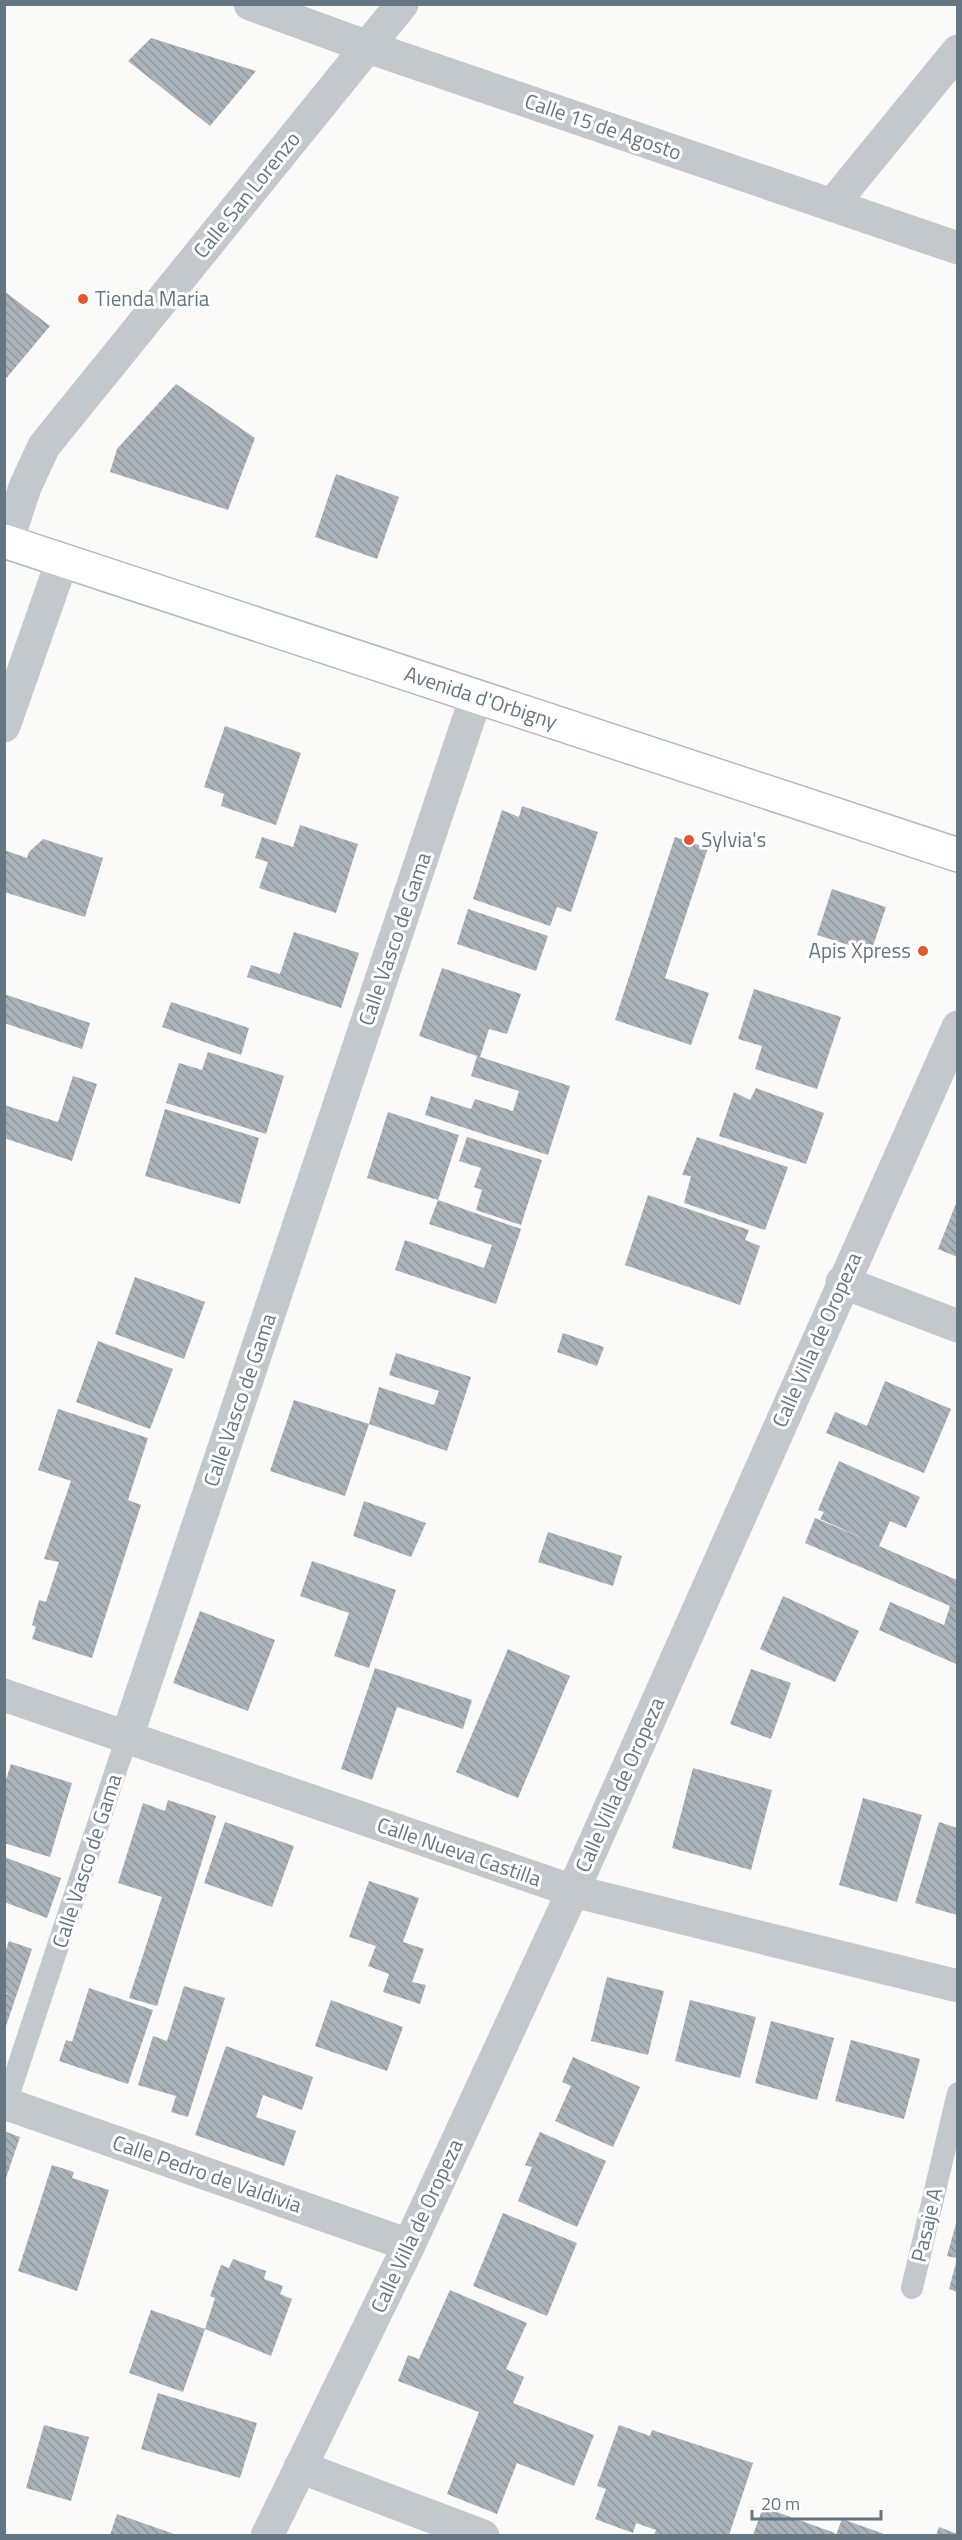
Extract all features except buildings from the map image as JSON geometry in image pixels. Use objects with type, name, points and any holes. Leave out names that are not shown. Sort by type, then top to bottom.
[{"type":"main road","name":"Avenida d'Orbigny","points":[[6,542],[957,855]]},
{"type":"street","name":"Calle 15 de Agosto","points":[[250,4],[368,47],[957,248]]},
{"type":"street","name":"Calle San Lorenzo","points":[[6,542],[25,487],[44,446],[402,4]]},
{"type":"street","points":[[832,205],[957,51]]},
{"type":"street","points":[[4,726],[62,561]]},
{"type":"street","name":"Calle Vasco de Gama","points":[[127,1737],[476,697]]},
{"type":"street","name":"Calle Villa de Oropeza","points":[[267,2535],[409,2245],[573,1891],[957,1027]]},
{"type":"street","points":[[842,1282],[957,1326]]},
{"type":"street","name":"Calle Nueva Castilla","points":[[4,1695],[573,1891],[957,1986]]},
{"type":"street","name":"Calle Pedro de Valdivia","points":[[5,2103],[409,2245]]},
{"type":"street","points":[[300,2467],[483,2535]]},
{"type":"lane","name":"Calle Vasco de Gama","points":[[5,2103],[127,1737]]},
{"type":"lane","name":"Pasaje A","points":[[912,2288],[957,2093]]},
{"type":"place","name":"Tienda Maria","points":[[83,299]]},
{"type":"place","name":"Sylvia's","points":[[689,840]]},
{"type":"place","name":"Apis Xpress","points":[[923,951]]}]
